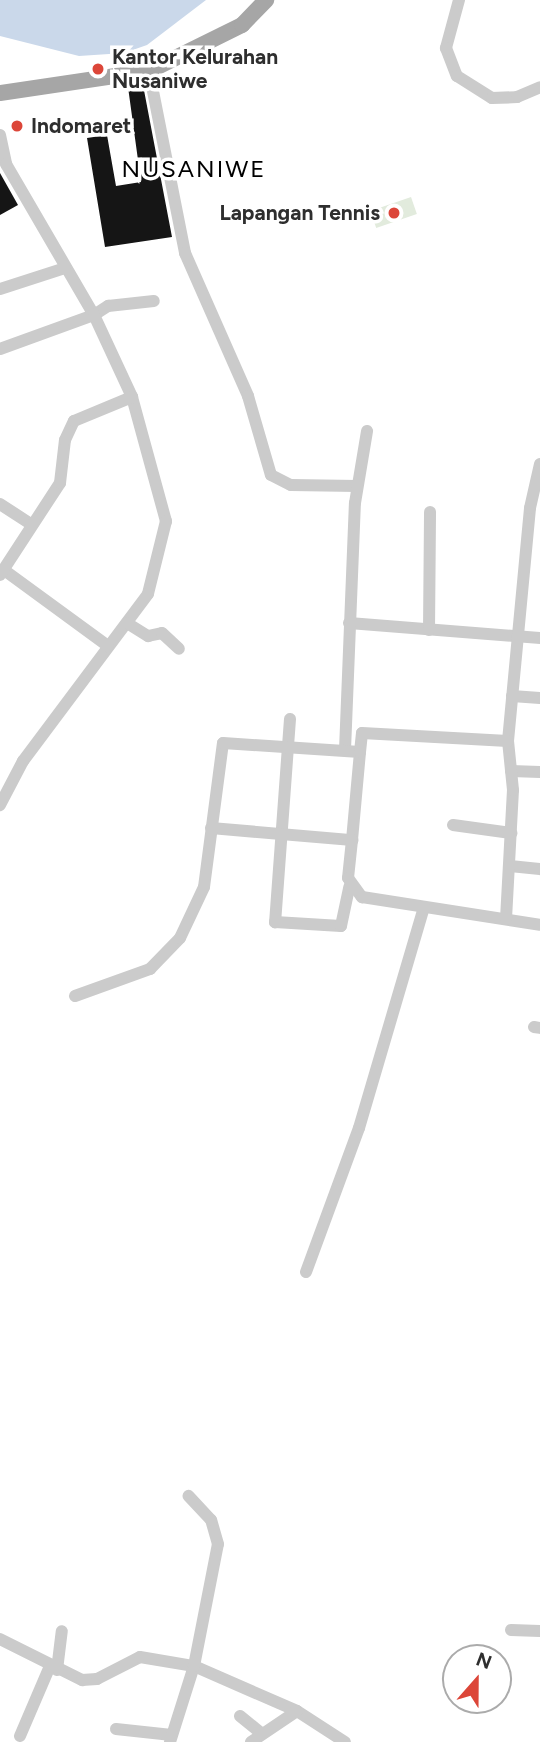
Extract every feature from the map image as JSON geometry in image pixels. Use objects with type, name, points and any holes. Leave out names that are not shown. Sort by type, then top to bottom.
[{"type":"main road","points":[[0,93],[149,71],[221,37],[266,0]]},
{"type":"street","points":[[459,0],[446,48],[457,76],[492,98],[517,97],[540,87]]},
{"type":"street","points":[[149,71],[186,253],[248,396],[271,475],[291,485],[356,486]]},
{"type":"street","points":[[0,135],[3,165],[94,315],[132,397],[166,521],[148,594],[23,761],[0,805]]},
{"type":"street","points":[[0,289],[65,268]]},
{"type":"street","points":[[0,349],[94,315],[108,306],[154,301]]},
{"type":"street","points":[[108,646],[2,572],[60,483],[65,440],[74,421],[132,397]]},
{"type":"street","points":[[345,750],[356,486],[367,430]]},
{"type":"street","points":[[506,919],[511,834],[508,741],[519,636],[534,540],[540,464]]},
{"type":"street","points":[[0,504],[32,525]]},
{"type":"street","points":[[429,630],[430,512]]},
{"type":"street","points":[[127,623],[148,636],[162,633],[179,649]]},
{"type":"street","points":[[349,623],[540,638]]},
{"type":"street","points":[[512,696],[540,698]]},
{"type":"street","points":[[290,719],[275,922],[341,926],[349,887],[362,733]]},
{"type":"street","points":[[345,731],[508,741]]},
{"type":"street","points":[[75,996],[135,977],[169,954],[200,901],[223,743],[289,745],[360,752]]},
{"type":"street","points":[[511,771],[540,772]]},
{"type":"street","points":[[453,825],[511,834]]},
{"type":"street","points":[[211,828],[352,840]]},
{"type":"street","points":[[510,866],[540,869]]},
{"type":"street","points":[[349,887],[362,897],[540,925]]},
{"type":"street","points":[[306,1272],[359,1128],[424,907]]},
{"type":"street","points":[[116,1729],[171,1738],[194,1666],[218,1537],[190,1496]]},
{"type":"street","points":[[511,1630],[540,1631]]},
{"type":"street","points":[[20,1736],[54,1668],[62,1631]]},
{"type":"street","points":[[0,1639],[54,1668],[89,1680],[140,1657],[194,1666],[297,1712],[345,1742]]},
{"type":"street","points":[[240,1716],[256,1738],[297,1712]]},
{"type":"shaded area","name":"Lapangan Tennis","points":[[411,197],[417,214],[376,228],[370,211]]},
{"type":"water","points":[[0,0],[206,0],[147,45],[124,53],[79,56],[0,36]]},
{"type":"building","points":[[143,85],[172,237],[105,247],[87,138],[107,135],[116,186],[141,182],[128,87]]},
{"type":"building","points":[[0,173],[18,205],[0,215]]},
{"type":"place","name":"Kantor Kelurahan Nusaniwe","points":[[98,69]]},
{"type":"place","name":"Indomaret","points":[[17,126]]},
{"type":"place","name":"Lapangan Tennis","points":[[394,213]]},
{"type":"district","name":"NUSANIWE","points":[[194,169]]}]
